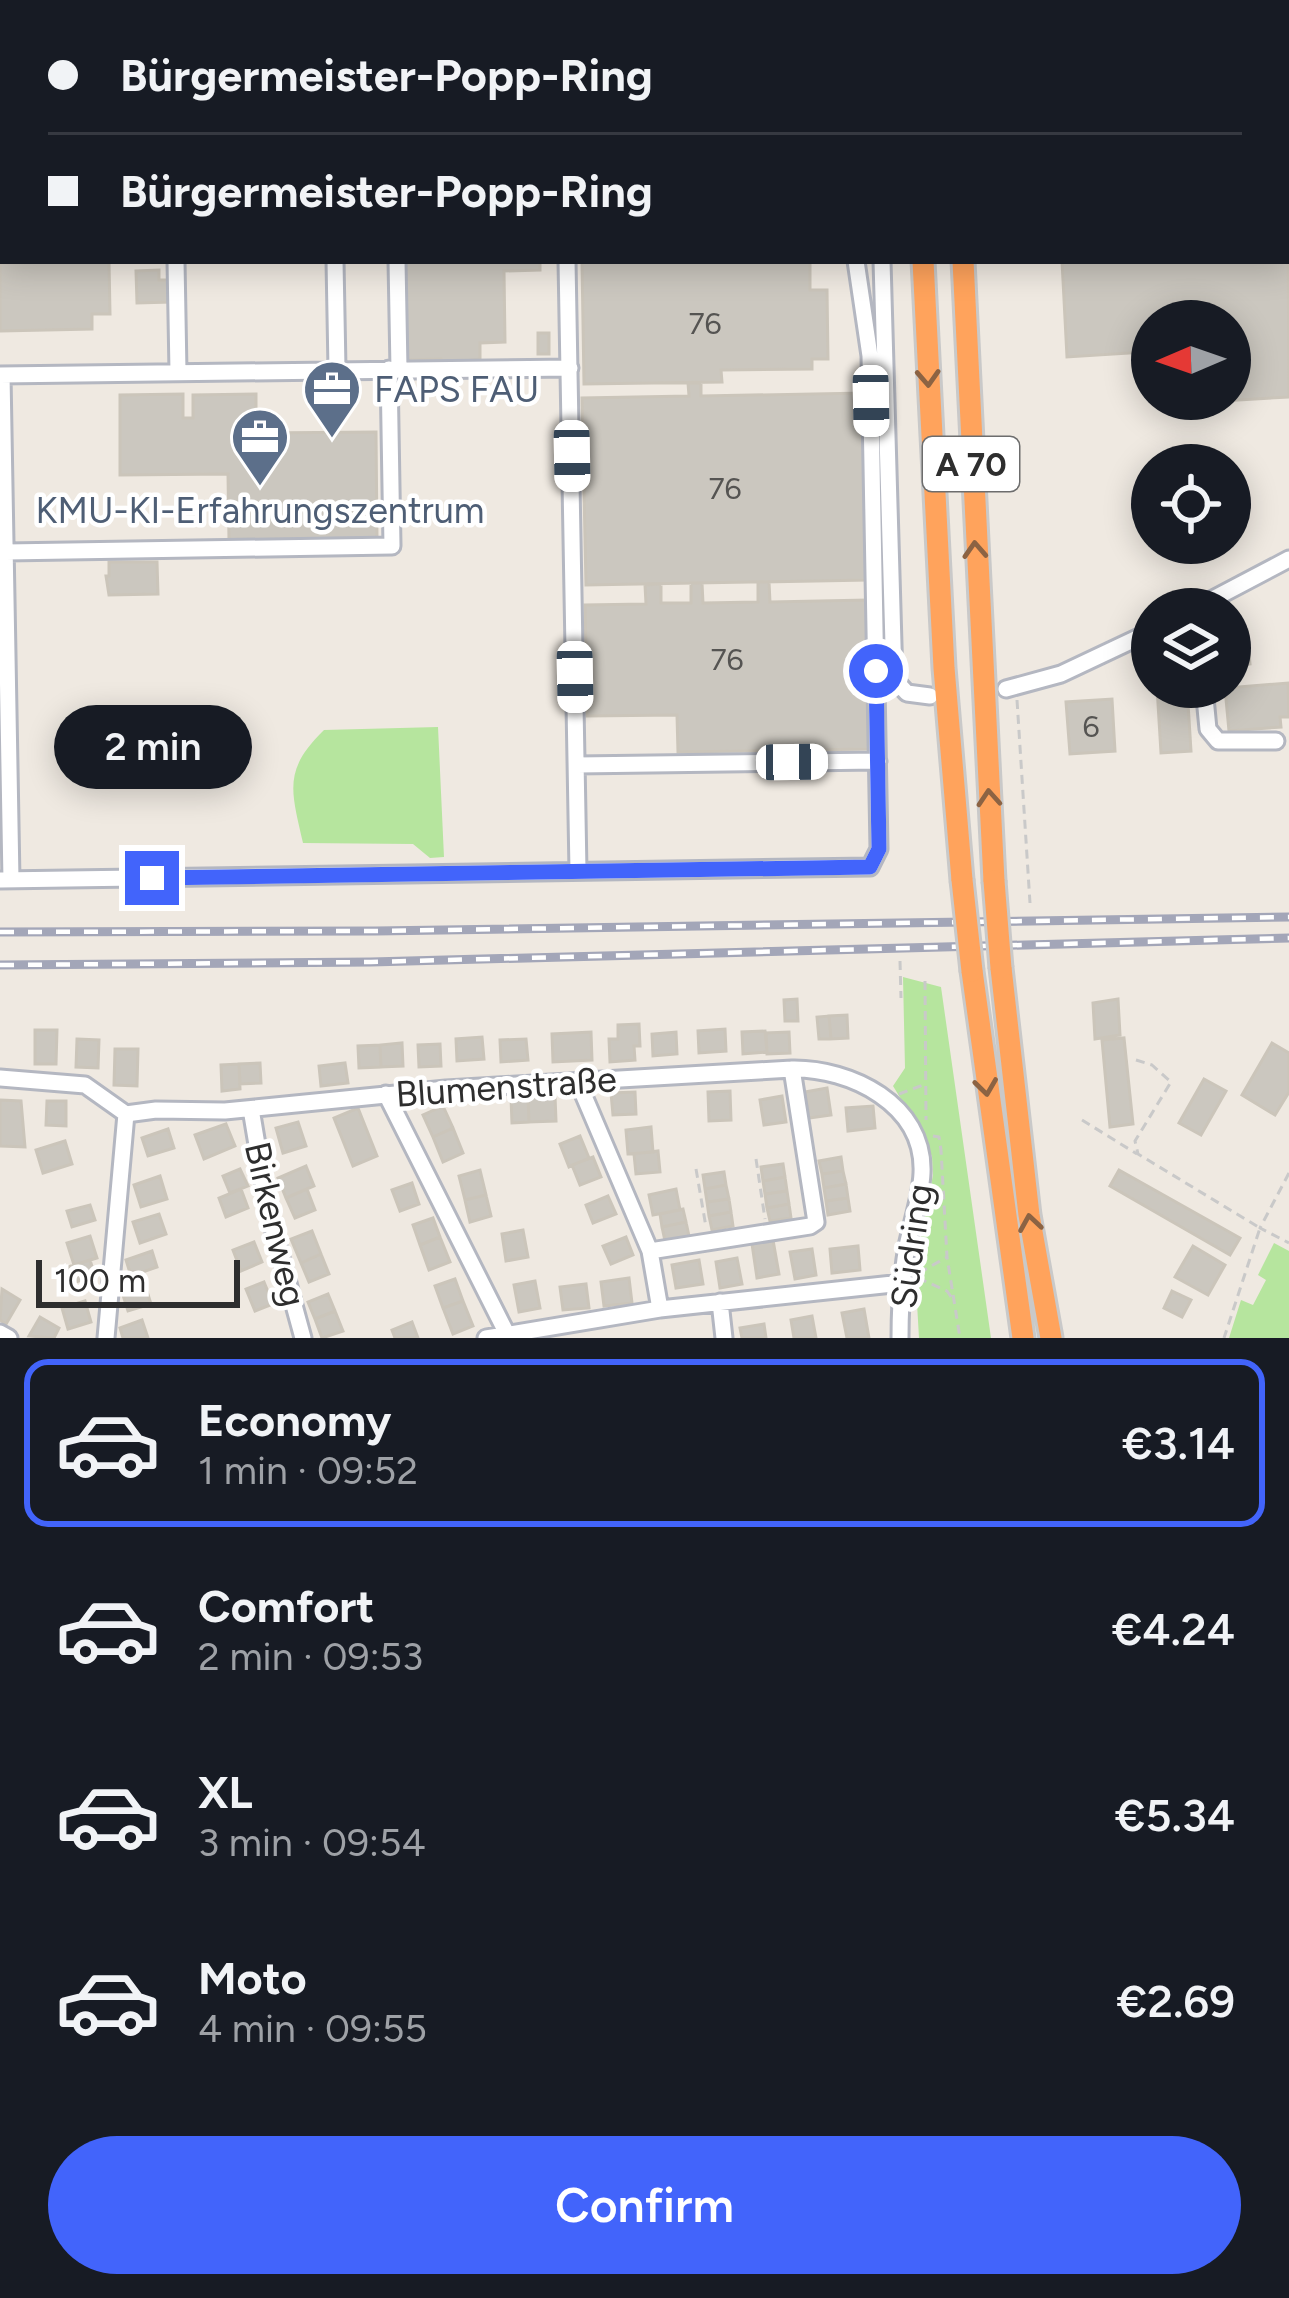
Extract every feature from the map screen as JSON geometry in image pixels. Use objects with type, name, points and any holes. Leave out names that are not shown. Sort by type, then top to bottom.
[{"type":"highway","name":"A 70","points":[[923,264],[944,668],[962,880],[1023,1338]]},
{"type":"highway","name":"A 70","points":[[963,264],[980,667],[1001,968],[1029,1216],[1051,1338]]},
{"type":"street","points":[[176,264],[178,372]]},
{"type":"street","points":[[335,264],[337,369]]},
{"type":"street","points":[[6,552],[392,546],[397,264]]},
{"type":"street","points":[[567,264],[578,871]]},
{"type":"street","points":[[570,368],[1,375],[5,880],[870,867],[879,849],[870,356],[856,264]]},
{"type":"street","points":[[882,264],[894,679],[907,693],[930,696]]},
{"type":"street","points":[[1234,588],[1289,559]]},
{"type":"street","points":[[1011,688],[1061,674],[1131,642]]},
{"type":"street","points":[[1206,708],[1208,729],[1218,741],[1276,741]]},
{"type":"street","points":[[577,765],[878,761]]},
{"type":"street","points":[[650,1251],[816,1222],[792,1069]]},
{"type":"street","name":"Blumenstraße","points":[[126,1114],[792,1069],[833,1072],[883,1097]]},
{"type":"street","points":[[0,1078],[85,1085],[114,1101],[126,1114],[106,1338]]},
{"type":"street","points":[[578,1082],[650,1251],[660,1309]]},
{"type":"street","points":[[386,1094],[506,1332]]},
{"type":"street","name":"Südring","points":[[883,1097],[914,1135],[922,1174],[902,1281],[900,1338]]},
{"type":"street","name":"Birkenweg","points":[[251,1109],[268,1210],[304,1338]]},
{"type":"street","points":[[485,1338],[660,1309],[902,1281]]},
{"type":"street","points":[[720,1302],[724,1338]]},
{"type":"street","points":[[0,1333],[8,1338]]},
{"type":"path","points":[[1011,688],[1030,903]]},
{"type":"path","points":[[900,961],[901,998]]},
{"type":"path","points":[[914,1135],[926,1121],[925,981]]},
{"type":"path","points":[[1136,1060],[1152,1065],[1171,1082],[1135,1141],[1138,1154]]},
{"type":"path","points":[[883,1097],[926,1083]]},
{"type":"path","points":[[1082,1120],[1289,1244]]},
{"type":"path","points":[[914,1135],[939,1137],[947,1257],[961,1338]]},
{"type":"path","points":[[755,1159],[768,1232]]},
{"type":"path","points":[[696,1169],[708,1241]]},
{"type":"path","points":[[1224,1338],[1260,1228],[1289,1173]]},
{"type":"path","points":[[902,1281],[931,1270],[947,1257]]},
{"type":"path","points":[[902,1281],[920,1279],[947,1291],[955,1303]]},
{"type":"green space","points":[[438,727],[444,857],[430,858],[413,844],[303,843],[295,809],[296,769],[324,730]]},
{"type":"green space","points":[[903,977],[941,987],[991,1338],[919,1338],[915,1268],[933,1175],[926,1140],[893,1086],[905,1068]]},
{"type":"green space","points":[[1274,1243],[1289,1251],[1289,1338],[1229,1338],[1241,1300],[1253,1305],[1266,1280],[1258,1275]]},
{"type":"building","points":[[0,264],[109,264],[110,314],[92,314],[92,329],[0,331]]},
{"type":"building","points":[[403,264],[540,264],[540,270],[504,271],[505,342],[480,343],[480,359],[441,364],[441,359],[405,360]]},
{"type":"building","points":[[582,264],[810,264],[810,290],[827,290],[828,359],[812,359],[812,369],[721,370],[722,382],[584,384]]},
{"type":"building","points":[[1062,264],[1288,264],[1289,397],[1251,399],[1251,300],[1131,300],[1131,353],[1067,357]]},
{"type":"building","points":[[159,270],[159,280],[171,280],[171,302],[137,303],[136,271]]},
{"type":"building","points":[[538,333],[549,333],[549,354],[538,354]]},
{"type":"building","points":[[688,383],[701,383],[701,396],[864,393],[868,580],[586,585],[582,398],[689,396]]},
{"type":"building","points":[[183,394],[183,418],[193,418],[193,395],[256,394],[256,433],[376,432],[377,538],[229,540],[228,474],[120,475],[120,395]]},
{"type":"building","points":[[109,562],[157,562],[158,594],[109,595]]},
{"type":"building","points":[[758,582],[769,582],[770,602],[867,600],[869,749],[678,752],[677,715],[587,716],[585,605],[646,604],[645,585],[661,584],[661,603],[691,603],[691,583],[702,583],[703,603],[758,602]]},
{"type":"building","points":[[1288,683],[1289,717],[1280,717],[1281,727],[1229,731],[1227,708],[1251,708],[1251,686]]},
{"type":"building","points":[[1112,699],[1115,751],[1070,754],[1066,702]]},
{"type":"building","points":[[1158,708],[1188,708],[1191,751],[1161,753]]},
{"type":"building","points":[[797,999],[798,1021],[785,1021],[784,1000]]},
{"type":"building","points":[[1118,999],[1120,1035],[1095,1039],[1093,1003]]},
{"type":"building","points":[[847,1015],[848,1038],[831,1039],[829,1016]]},
{"type":"building","points":[[829,1016],[831,1039],[819,1039],[817,1017]]},
{"type":"building","points":[[639,1024],[635,1060],[610,1062],[609,1039],[618,1039],[618,1025]]},
{"type":"building","points":[[725,1029],[726,1051],[699,1053],[698,1031]]},
{"type":"building","points":[[35,1030],[57,1030],[56,1064],[35,1064]]},
{"type":"building","points":[[765,1031],[767,1052],[743,1054],[742,1032]]},
{"type":"building","points":[[591,1032],[592,1060],[553,1062],[552,1034]]},
{"type":"building","points":[[676,1032],[677,1054],[653,1056],[652,1034]]},
{"type":"building","points":[[789,1032],[790,1053],[767,1054],[766,1033]]},
{"type":"building","points":[[482,1037],[484,1059],[457,1061],[456,1039]]},
{"type":"building","points":[[1124,1038],[1133,1124],[1110,1127],[1102,1040]]},
{"type":"building","points":[[77,1039],[99,1040],[98,1068],[76,1067]]},
{"type":"building","points":[[526,1039],[528,1060],[501,1062],[500,1040]]},
{"type":"building","points":[[402,1043],[403,1066],[381,1067],[380,1045]]},
{"type":"building","points":[[1272,1043],[1289,1053],[1289,1092],[1275,1115],[1242,1095]]},
{"type":"building","points":[[440,1044],[441,1066],[419,1067],[418,1045]]},
{"type":"building","points":[[380,1045],[381,1067],[359,1068],[358,1046]]},
{"type":"building","points":[[115,1049],[138,1049],[137,1086],[114,1085]]},
{"type":"building","points":[[260,1063],[261,1083],[240,1084],[239,1064]]},
{"type":"building","points":[[345,1063],[348,1083],[321,1086],[319,1066]]},
{"type":"building","points":[[239,1064],[240,1089],[222,1091],[221,1065]]},
{"type":"building","points":[[1204,1079],[1226,1091],[1201,1135],[1179,1123]]},
{"type":"building","points":[[827,1088],[831,1115],[809,1118],[805,1092]]},
{"type":"building","points":[[730,1091],[731,1120],[709,1121],[708,1092]]},
{"type":"building","points":[[635,1092],[636,1114],[613,1115],[611,1093]]},
{"type":"building","points":[[555,1096],[556,1121],[529,1122],[528,1097]]},
{"type":"building","points":[[782,1096],[786,1122],[764,1125],[760,1100]]},
{"type":"building","points":[[528,1097],[529,1122],[512,1123],[511,1098]]},
{"type":"building","points":[[0,1100],[21,1101],[25,1147],[0,1146]]},
{"type":"building","points":[[47,1101],[66,1101],[66,1126],[46,1125]]},
{"type":"building","points":[[443,1106],[453,1128],[433,1137],[423,1115]]},
{"type":"building","points":[[873,1106],[875,1128],[848,1131],[846,1108]]},
{"type":"building","points":[[358,1108],[377,1156],[353,1166],[334,1118]]},
{"type":"building","points":[[298,1122],[306,1146],[283,1153],[276,1128]]},
{"type":"building","points":[[226,1124],[235,1146],[204,1159],[195,1135]]},
{"type":"building","points":[[651,1127],[653,1152],[628,1154],[626,1130]]},
{"type":"building","points":[[453,1128],[463,1153],[443,1162],[433,1137]]},
{"type":"building","points":[[168,1129],[174,1148],[148,1156],[142,1138]]},
{"type":"building","points":[[580,1136],[589,1158],[569,1167],[560,1144]]},
{"type":"building","points":[[65,1141],[72,1164],[43,1173],[36,1150]]},
{"type":"building","points":[[658,1151],[660,1172],[636,1174],[634,1154]]},
{"type":"building","points":[[593,1157],[601,1177],[580,1185],[572,1165]]},
{"type":"building","points":[[841,1157],[843,1171],[822,1174],[819,1161]]},
{"type":"building","points":[[783,1164],[785,1177],[763,1181],[761,1167]]},
{"type":"building","points":[[306,1166],[314,1186],[286,1198],[278,1178]]},
{"type":"building","points":[[240,1169],[248,1186],[230,1193],[223,1176]]},
{"type":"building","points":[[480,1170],[486,1195],[465,1200],[459,1176]]},
{"type":"building","points":[[1119,1170],[1240,1238],[1230,1255],[1110,1186]]},
{"type":"building","points":[[843,1171],[846,1184],[824,1188],[822,1174]]},
{"type":"building","points":[[724,1172],[726,1185],[705,1189],[703,1175]]},
{"type":"building","points":[[160,1176],[167,1199],[141,1207],[134,1185]]},
{"type":"building","points":[[785,1177],[787,1191],[765,1194],[763,1181]]},
{"type":"building","points":[[412,1183],[419,1204],[400,1211],[392,1190]]},
{"type":"building","points":[[846,1184],[848,1198],[826,1201],[824,1188]]},
{"type":"building","points":[[726,1185],[729,1199],[707,1202],[705,1189]]},
{"type":"building","points":[[241,1189],[248,1208],[226,1217],[219,1198]]},
{"type":"building","points":[[307,1189],[315,1210],[295,1218],[286,1198]]},
{"type":"building","points":[[676,1189],[680,1210],[653,1215],[649,1195]]},
{"type":"building","points":[[787,1191],[789,1204],[767,1208],[765,1194]]},
{"type":"building","points":[[486,1195],[491,1216],[470,1222],[465,1200]]},
{"type":"building","points":[[608,1196],[616,1214],[593,1223],[586,1205]]},
{"type":"building","points":[[848,1198],[850,1211],[828,1215],[826,1201]]},
{"type":"building","points":[[729,1199],[731,1212],[709,1216],[707,1202]]},
{"type":"building","points":[[789,1204],[791,1218],[770,1221],[767,1208]]},
{"type":"building","points":[[90,1205],[95,1220],[72,1227],[67,1211]]},
{"type":"building","points":[[683,1209],[686,1222],[662,1227],[660,1214]]},
{"type":"building","points":[[731,1212],[733,1226],[712,1230],[709,1216]]},
{"type":"building","points":[[159,1214],[166,1234],[140,1243],[133,1222]]},
{"type":"building","points":[[433,1218],[440,1237],[420,1245],[413,1225]]},
{"type":"building","points":[[686,1222],[689,1236],[665,1241],[662,1227]]},
{"type":"building","points":[[523,1230],[528,1257],[506,1261],[502,1234]]},
{"type":"building","points":[[312,1231],[321,1254],[301,1263],[291,1239]]},
{"type":"building","points":[[90,1236],[97,1258],[74,1265],[67,1243]]},
{"type":"building","points":[[440,1237],[450,1262],[429,1270],[420,1245]]},
{"type":"building","points":[[626,1237],[633,1255],[611,1264],[603,1246]]},
{"type":"building","points":[[773,1240],[779,1274],[757,1278],[752,1244]]},
{"type":"building","points":[[254,1242],[262,1262],[241,1271],[233,1250]]},
{"type":"building","points":[[858,1246],[860,1270],[832,1273],[830,1249]]},
{"type":"building","points":[[1193,1246],[1225,1265],[1208,1295],[1175,1277]]},
{"type":"building","points":[[812,1249],[816,1275],[795,1279],[790,1252]]},
{"type":"building","points":[[152,1251],[157,1267],[131,1276],[126,1260]]},
{"type":"building","points":[[321,1254],[329,1274],[309,1282],[301,1263]]},
{"type":"building","points":[[737,1258],[742,1284],[720,1288],[716,1262]]},
{"type":"building","points":[[90,1260],[95,1276],[72,1283],[68,1267]]},
{"type":"building","points":[[699,1260],[703,1284],[676,1288],[672,1265]]},
{"type":"building","points":[[629,1278],[632,1303],[604,1306],[601,1282]]},
{"type":"building","points":[[455,1279],[463,1301],[443,1308],[435,1286]]},
{"type":"building","points":[[535,1281],[540,1308],[519,1312],[514,1285]]},
{"type":"building","points":[[264,1282],[273,1304],[255,1311],[246,1289]]},
{"type":"building","points":[[586,1284],[589,1308],[563,1310],[560,1287]]},
{"type":"building","points":[[145,1285],[151,1304],[128,1311],[122,1292]]},
{"type":"building","points":[[2,1289],[20,1300],[6,1324],[0,1320]]},
{"type":"building","points":[[1172,1291],[1191,1300],[1182,1317],[1164,1308]]},
{"type":"building","points":[[328,1294],[335,1311],[315,1319],[308,1302]]},
{"type":"building","points":[[85,1301],[91,1322],[68,1329],[62,1308]]},
{"type":"building","points":[[463,1301],[473,1326],[453,1334],[443,1308]]},
{"type":"building","points":[[864,1309],[869,1338],[847,1338],[842,1313]]},
{"type":"building","points":[[335,1311],[343,1331],[322,1338],[315,1319]]},
{"type":"building","points":[[812,1316],[816,1338],[794,1338],[791,1320]]},
{"type":"building","points":[[40,1317],[59,1328],[54,1338],[29,1336]]},
{"type":"building","points":[[142,1320],[148,1338],[123,1338],[120,1328]]},
{"type":"building","points":[[412,1322],[418,1338],[395,1338],[392,1330]]},
{"type":"building","points":[[764,1324],[766,1338],[742,1338],[740,1328]]},
{"type":"railway","points":[[0,932],[1289,917]]},
{"type":"railway","points":[[0,965],[371,962],[1289,938]]},
{"type":"place","name":"FAPS FAU","points":[[332,440]]},
{"type":"place","name":"KMU-KI-Erfahrungszentrum","points":[[260,488]]},
{"type":"route","points":[[152,878],[870,867],[879,849],[876,671]]}]
